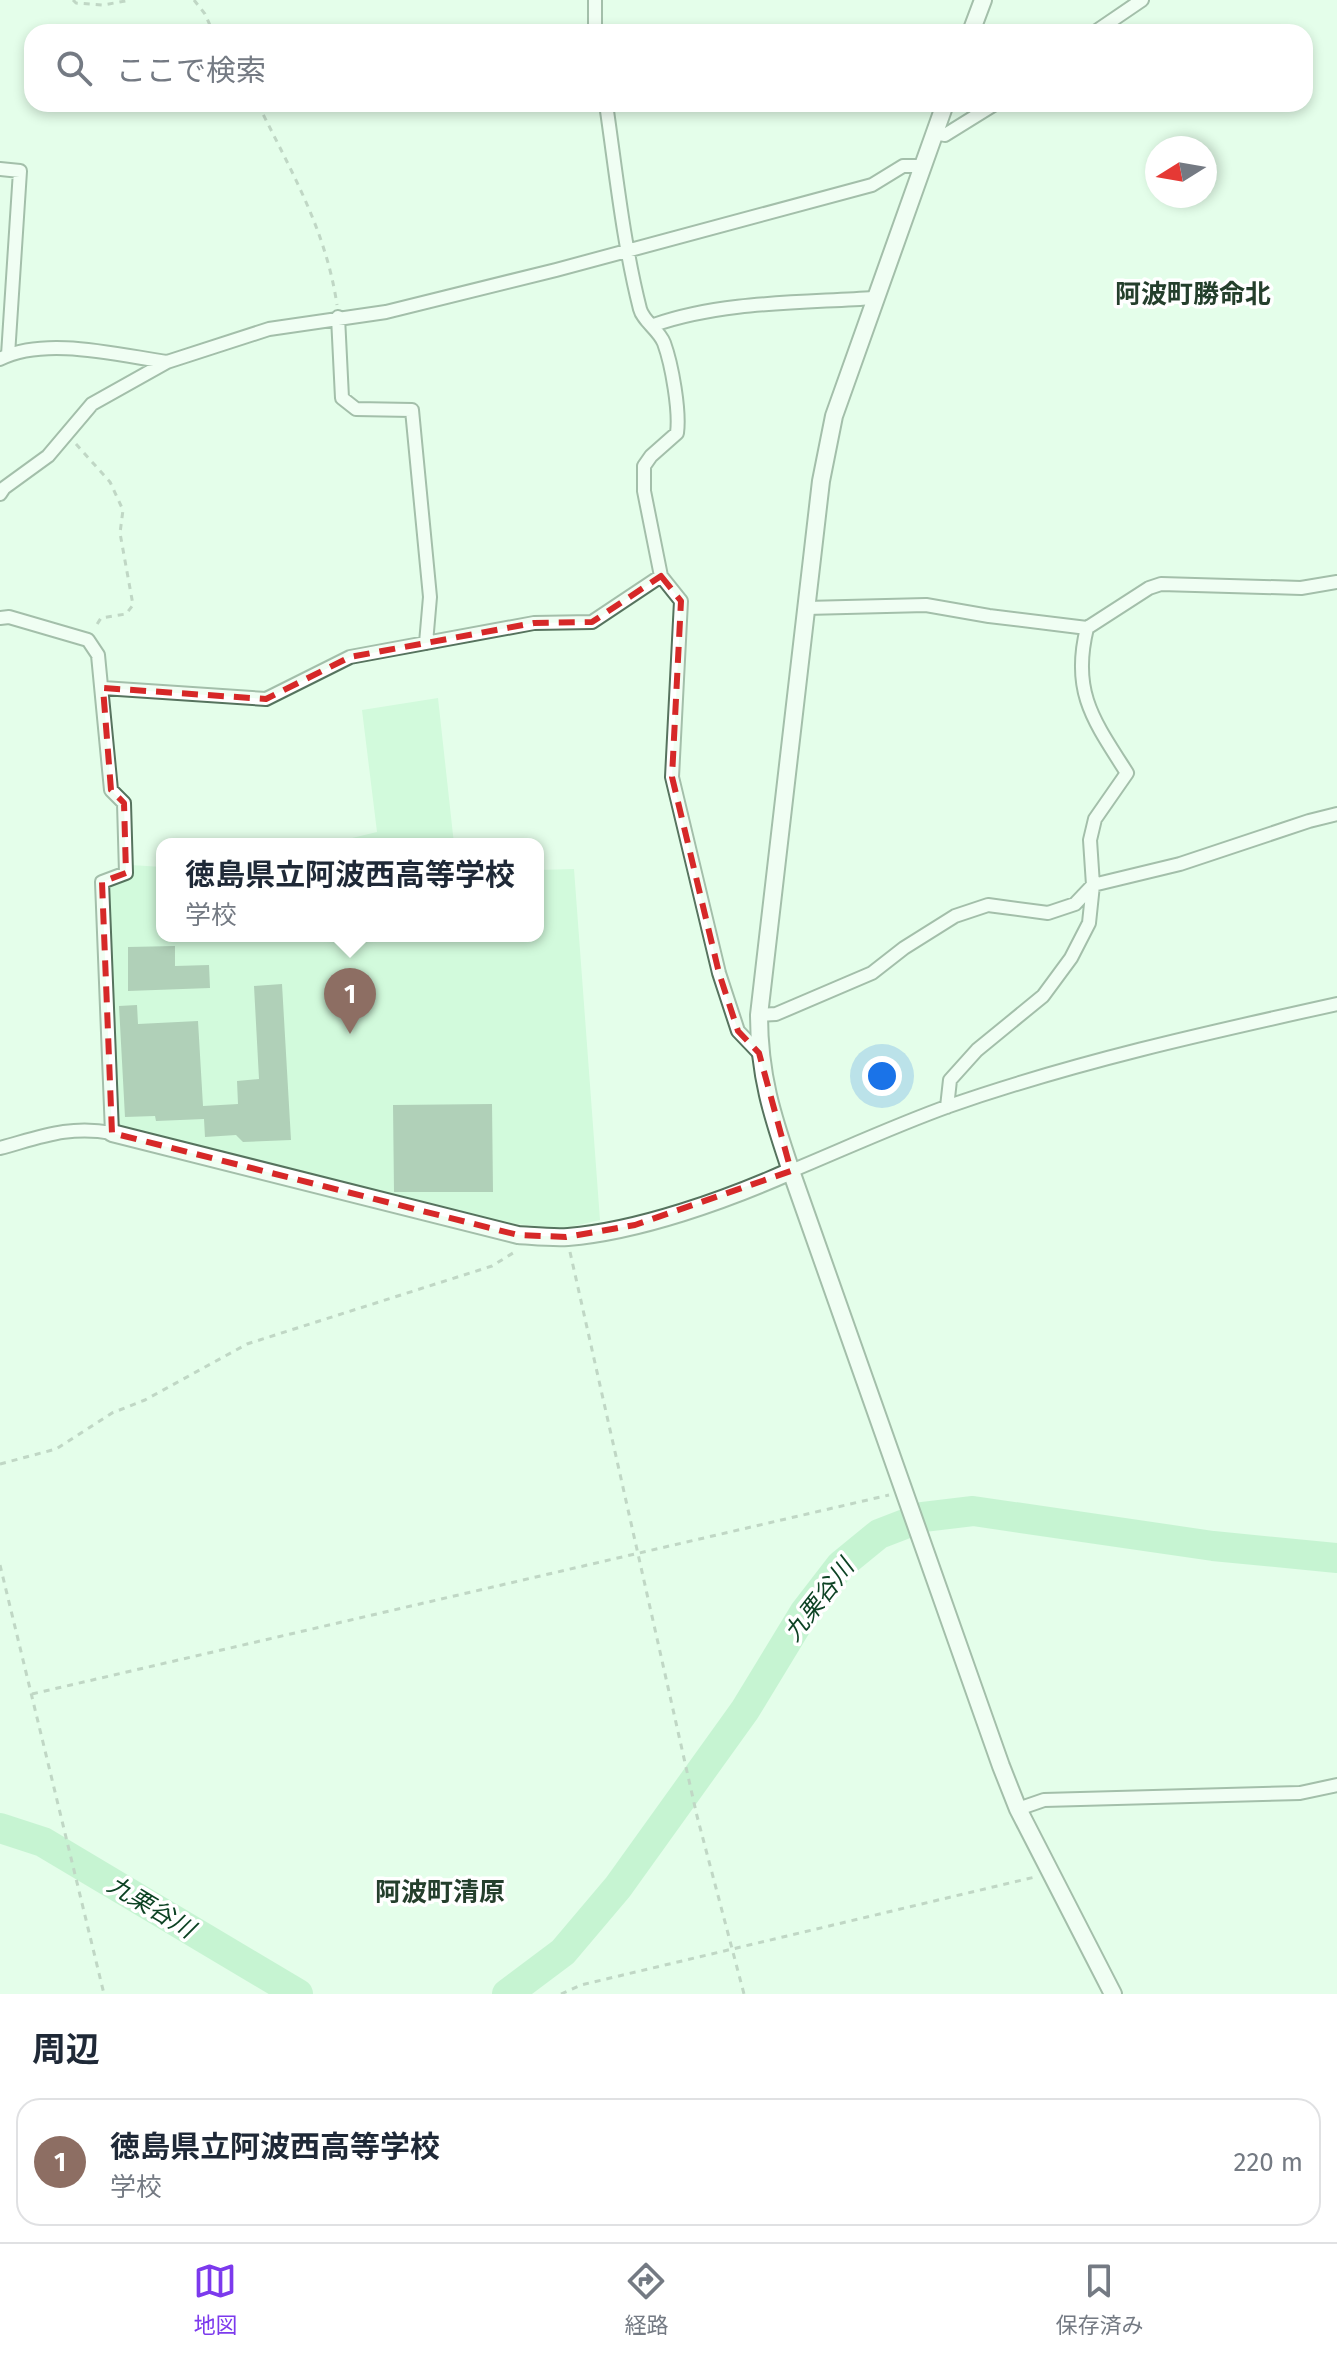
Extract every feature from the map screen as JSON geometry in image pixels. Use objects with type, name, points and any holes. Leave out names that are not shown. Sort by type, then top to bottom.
[{"type":"street","points":[[595,0],[595,24]]},
{"type":"street","points":[[974,24],[983,0]]},
{"type":"street","points":[[1107,24],[1142,0]]},
{"type":"street","points":[[607,112],[627,251],[641,314],[654,325],[664,343],[679,416],[677,433],[644,466],[644,491],[661,576],[681,601],[672,777],[719,973],[738,1031],[759,1053]]},
{"type":"street","points":[[942,112],[834,416],[821,481],[759,1015],[759,1053],[769,1105],[791,1171],[1018,1809],[1113,1994]]},
{"type":"street","points":[[934,133],[945,135],[982,112]]},
{"type":"street","points":[[0,494],[48,456],[92,404],[167,362],[269,329],[386,312],[627,251],[872,185],[903,166],[922,166]]},
{"type":"street","points":[[0,169],[20,171],[4,357],[48,347],[167,362]]},
{"type":"street","points":[[654,325],[676,317],[737,308],[874,298]]},
{"type":"street","points":[[338,317],[342,398],[356,409],[412,410],[430,597],[426,643]]},
{"type":"street","points":[[103,688],[266,699],[350,657],[534,623],[592,622],[661,576]]},
{"type":"street","points":[[806,608],[926,605],[1087,628],[1149,588],[1161,584],[1301,588],[1337,582]]},
{"type":"street","points":[[0,618],[9,617],[88,640],[98,655],[111,790],[124,803],[126,873],[102,882],[112,1133]]},
{"type":"street","points":[[947,1107],[950,1080],[977,1050],[1043,996],[1071,958],[1089,923],[1093,885],[1090,840],[1095,819],[1127,773],[1093,718],[1080,676],[1087,628]]},
{"type":"street","points":[[759,1015],[776,1014],[872,973],[904,948],[955,916],[988,905],[1048,913],[1075,904],[1093,885],[1180,864],[1337,814]]},
{"type":"street","points":[[0,1148],[85,1128],[518,1235],[566,1237],[635,1225],[751,1189],[947,1107],[1074,1067],[1337,1004]]},
{"type":"street","points":[[1018,1809],[1044,1800],[1300,1793],[1337,1785]]},
{"type":"path","points":[[73,0],[76,3],[103,5],[131,0]]},
{"type":"path","points":[[194,0],[209,24]]},
{"type":"path","points":[[262,112],[316,224],[331,269],[338,317]]},
{"type":"path","points":[[67,434],[110,482],[123,510],[120,533],[133,605],[126,614],[101,618],[88,640]]},
{"type":"path","points":[[0,1464],[56,1449],[112,1413],[145,1400],[247,1344],[492,1266],[513,1253],[518,1235]]},
{"type":"path","points":[[566,1237],[697,1816],[744,1994]]},
{"type":"path","points":[[32,1694],[906,1494]]},
{"type":"path","points":[[0,1565],[104,1994]]},
{"type":"path","points":[[561,1994],[581,1985],[1035,1877],[1049,1871]]},
{"type":"highlighted area","points":[[661,576],[681,601],[672,777],[719,973],[738,1031],[759,1053],[791,1171],[635,1225],[566,1237],[518,1235],[112,1133],[102,882],[126,873],[124,803],[111,790],[103,688],[266,699],[350,657],[534,623],[592,622]]},
{"type":"shaded area","points":[[438,698],[453,838],[352,838],[377,832],[362,710]]},
{"type":"shaded area","points":[[131,865],[156,867],[156,942],[544,942],[544,870],[574,869],[600,1220],[561,1229],[509,1223],[116,1129],[108,886]]},
{"type":"building","points":[[175,946],[175,966],[209,965],[210,988],[128,991],[128,947]]},
{"type":"building","points":[[282,984],[291,1140],[243,1142],[236,1135],[205,1137],[204,1119],[156,1121],[155,1116],[125,1117],[119,1006],[137,1005],[138,1024],[198,1021],[203,1106],[238,1104],[237,1081],[259,1079],[254,986]]},
{"type":"building","points":[[492,1104],[493,1192],[394,1192],[393,1105]]},
{"type":"waterway","name":"九栗谷川","points":[[507,1994],[563,1952],[618,1887],[745,1710],[804,1613],[841,1565],[879,1534],[923,1517],[973,1511],[1213,1546],[1337,1558]]},
{"type":"waterway","name":"九栗谷川","points":[[0,1828],[43,1842],[298,1994]]},
{"type":"place","name":"徳島県立阿波西高等学校","points":[[350,1034]]},
{"type":"district","name":"阿波町勝命北","points":[[1193,294]]},
{"type":"district","name":"阿波町清原","points":[[440,1892]]}]
